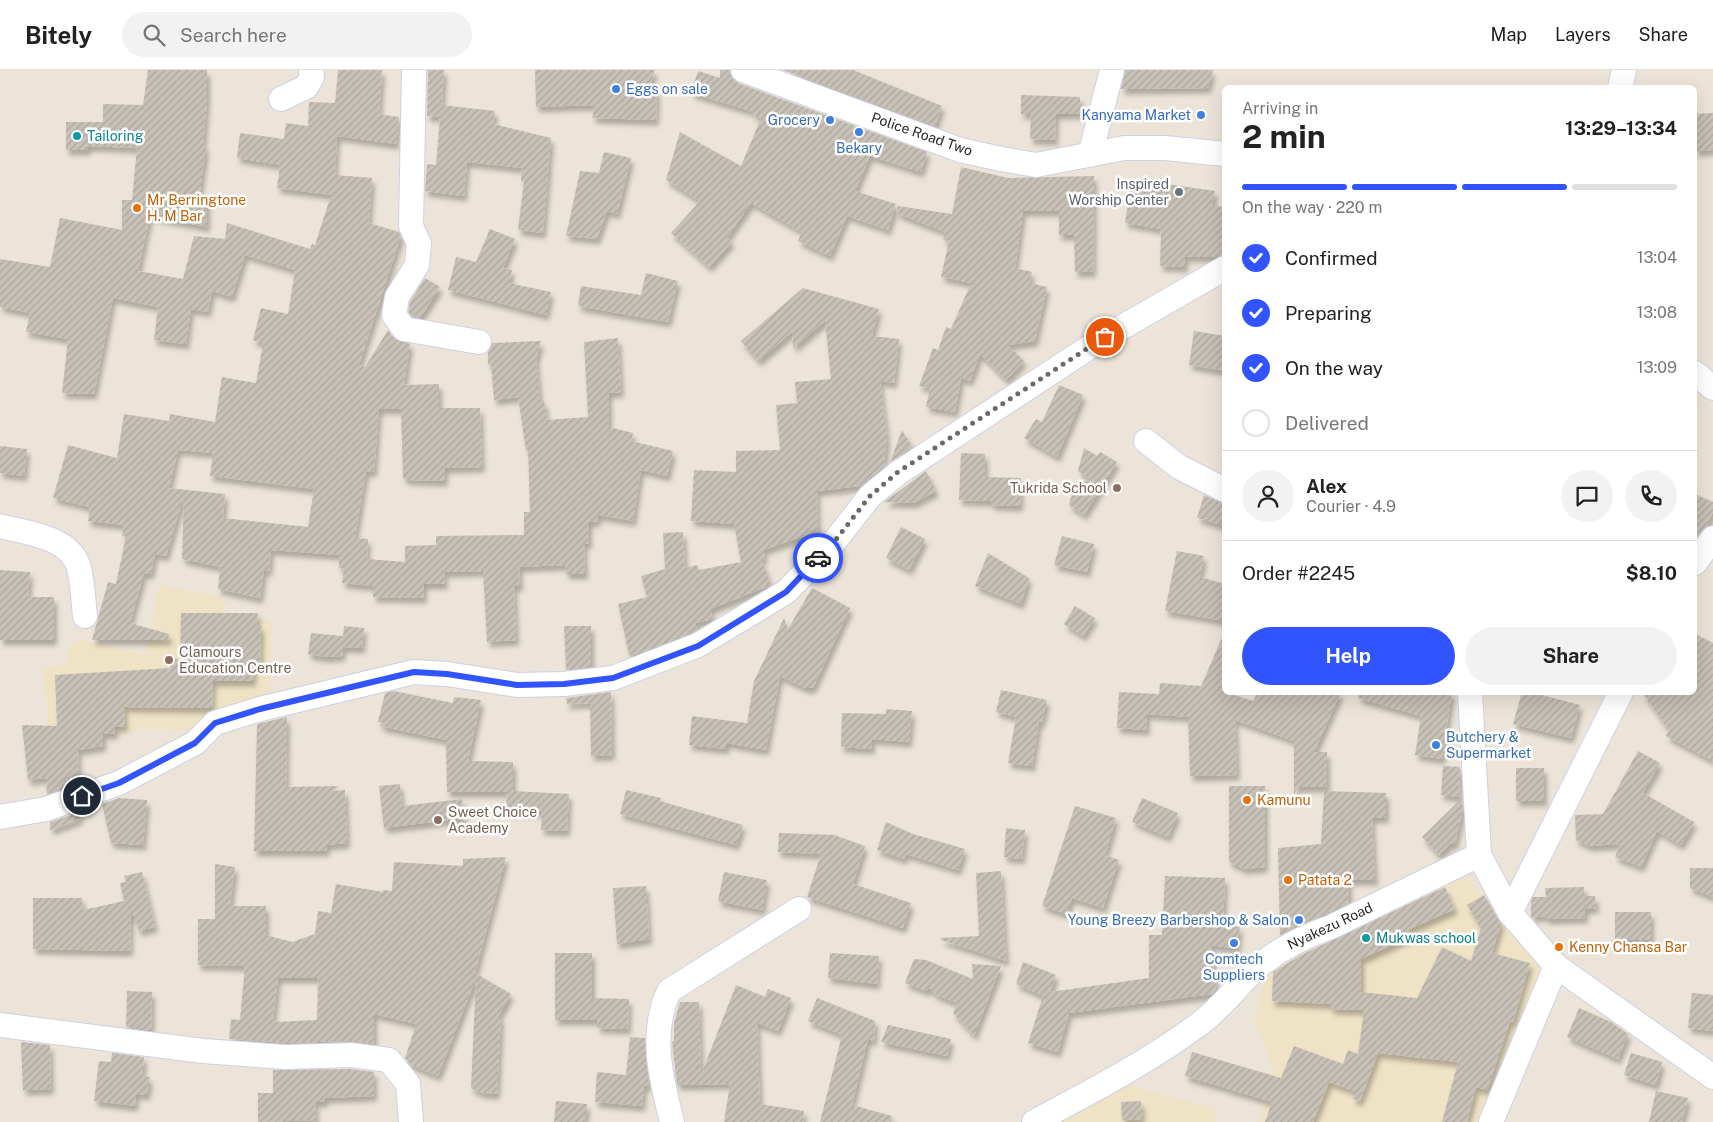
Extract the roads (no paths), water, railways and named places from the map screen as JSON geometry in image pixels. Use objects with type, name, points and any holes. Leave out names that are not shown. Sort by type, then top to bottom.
[{"type":"street","points":[[281,99],[306,86],[312,77],[310,70]]},
{"type":"street","points":[[414,70],[411,226],[419,244],[417,266],[397,297],[394,315],[404,329],[479,342]]},
{"type":"street","name":"Police Road Two","points":[[743,70],[960,150],[1036,165],[1124,148],[1165,148],[1222,154]]},
{"type":"street","points":[[1090,155],[1112,70]]},
{"type":"street","points":[[1621,85],[1624,70]]},
{"type":"street","points":[[0,817],[46,808],[119,783],[195,743],[215,723],[312,696],[414,672],[447,674],[517,685],[564,684],[613,678],[698,646],[786,592],[834,542],[870,496],[898,472],[1105,337],[1222,270]]},
{"type":"street","points":[[1697,375],[1713,388]]},
{"type":"street","points":[[1146,441],[1178,467],[1222,489]]},
{"type":"street","points":[[0,526],[53,540],[67,549],[78,565],[85,616]]},
{"type":"street","points":[[1697,560],[1713,538]]},
{"type":"street","points":[[1470,695],[1479,855],[1510,913],[1556,966],[1713,1078]]},
{"type":"street","points":[[1510,913],[1619,695]]},
{"type":"street","name":"Nyakezu Road","points":[[1034,1122],[1114,1079],[1199,1024],[1260,965],[1284,947],[1306,936],[1331,927],[1479,855]]},
{"type":"street","points":[[672,1122],[658,1061],[662,1007],[669,991],[800,909]]},
{"type":"street","points":[[1491,1122],[1556,966]]},
{"type":"street","points":[[0,1025],[213,1052],[285,1057],[351,1055],[389,1060],[408,1084],[411,1122]]},
{"type":"place","name":"Eggs on sale","points":[[616,89]]},
{"type":"place","name":"Kanyama Market","points":[[1201,115]]},
{"type":"place","name":"Grocery","points":[[830,120]]},
{"type":"place","name":"Bekary","points":[[859,132]]},
{"type":"place","name":"Tailoring","points":[[77,136]]},
{"type":"place","name":"Inspired Worship Center","points":[[1179,192]]},
{"type":"place","name":"Mr Berringtone H. M Bar","points":[[137,208]]},
{"type":"place","name":"Tukrida School","points":[[1117,488]]},
{"type":"place","name":"Clamours Education Centre","points":[[169,660]]},
{"type":"place","name":"Butchery & Supermarket","points":[[1436,745]]},
{"type":"place","name":"Kamunu","points":[[1247,800]]},
{"type":"place","name":"Sweet Choice Academy","points":[[438,820]]},
{"type":"place","name":"Patata 2","points":[[1288,880]]},
{"type":"place","name":"Young Breezy Barbershop & Salon","points":[[1299,920]]},
{"type":"place","name":"Mukwas school","points":[[1366,938]]},
{"type":"place","name":"Comtech Suppliers","points":[[1234,943]]},
{"type":"place","name":"Kenny Chansa Bar","points":[[1559,947]]}]
